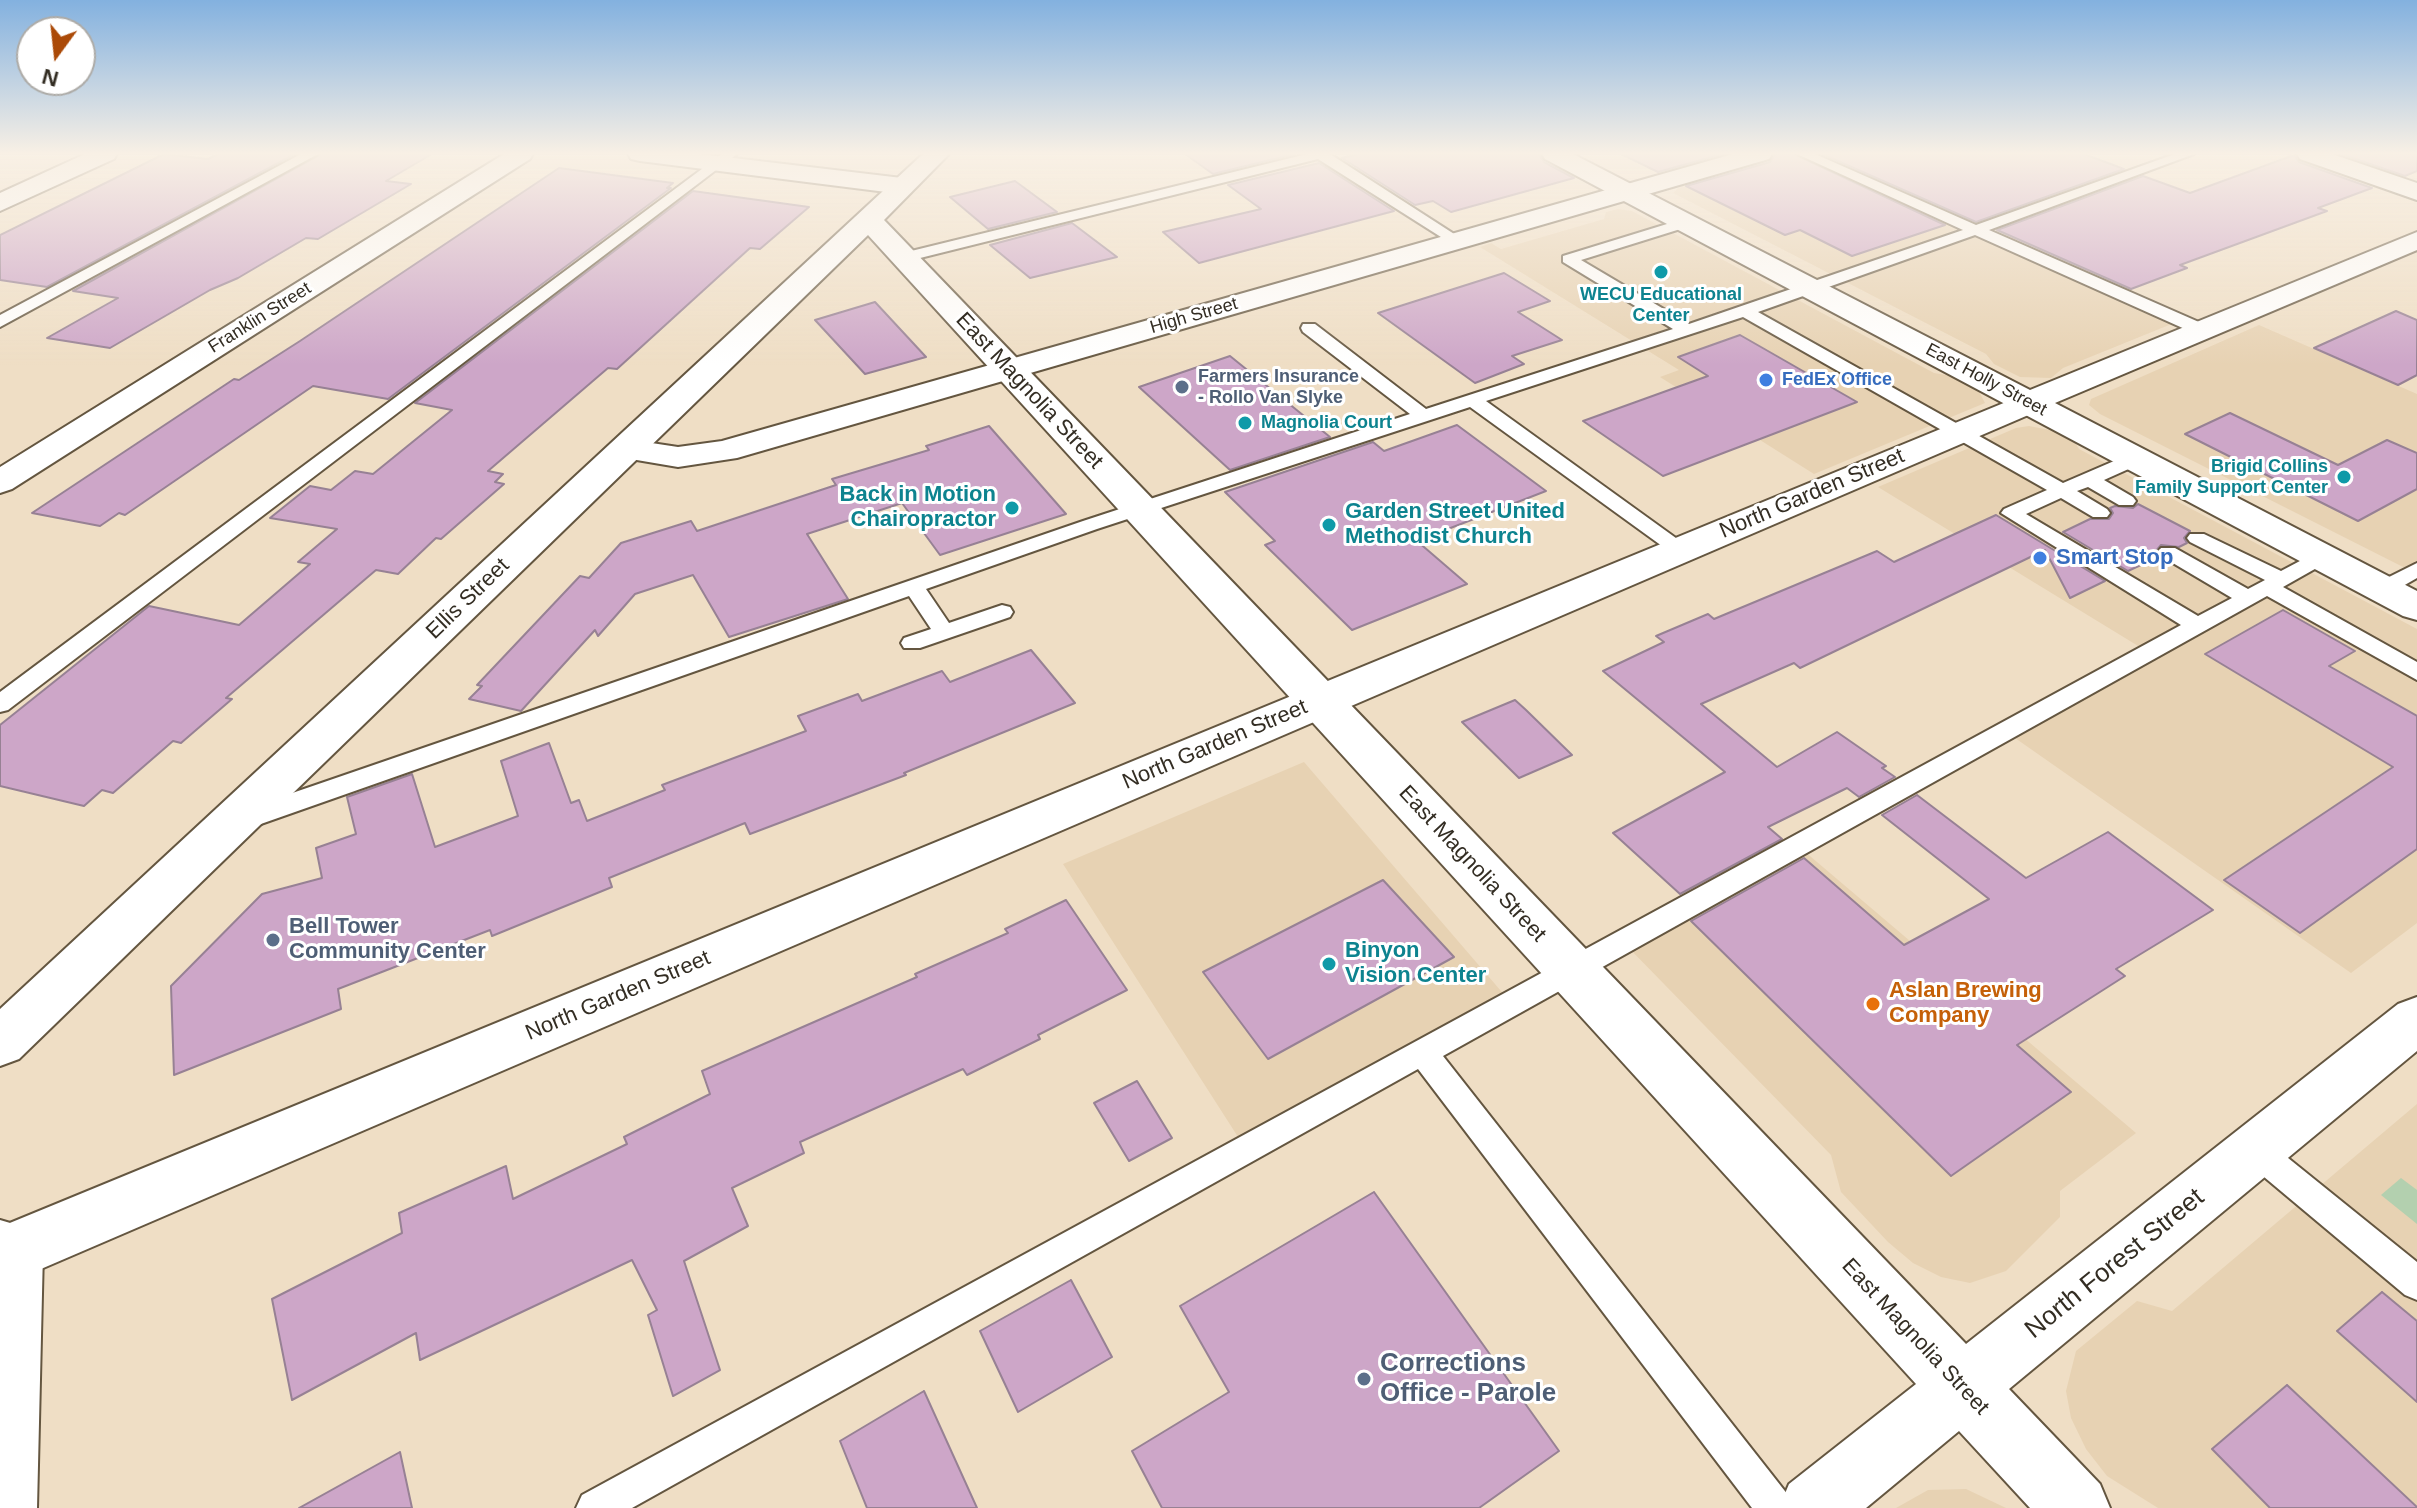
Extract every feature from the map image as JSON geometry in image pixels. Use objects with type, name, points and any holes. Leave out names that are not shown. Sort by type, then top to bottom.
[{"type":"street","name":"Franklin Street","points":[[0,482],[409,224]]},
{"type":"street","name":"Ellis Street","points":[[0,1043],[862,224]]},
{"type":"street","name":"East Magnolia Street","points":[[873,224],[2076,1508]]},
{"type":"street","name":"High Street","points":[[625,449],[678,457],[708,455],[1515,224]]},
{"type":"street","name":"East Holly Street","points":[[1688,224],[2417,607]]},
{"type":"street","name":"North Garden Street","points":[[7,1250],[2417,240]]},
{"type":"street","name":"North Forest Street","points":[[1813,1508],[2417,1020]]},
{"type":"street","points":[[3,1508],[7,1250]]},
{"type":"lane","points":[[0,322],[181,224]]},
{"type":"lane","points":[[0,704],[636,224]]},
{"type":"lane","points":[[904,257],[1036,224]]},
{"type":"lane","points":[[1431,224],[1457,241]]},
{"type":"lane","points":[[1681,224],[1568,259],[1687,330]]},
{"type":"lane","points":[[1962,224],[2202,330]]},
{"type":"lane","points":[[230,825],[913,586],[1812,289],[1991,224]]},
{"type":"lane","points":[[1745,311],[1961,431],[2100,513]]},
{"type":"lane","points":[[1309,328],[1424,416]]},
{"type":"lane","points":[[1473,400],[1680,550]]},
{"type":"lane","points":[[2135,459],[2011,513],[2198,626]]},
{"type":"lane","points":[[2089,479],[2126,501]]},
{"type":"lane","points":[[2197,538],[2265,588],[2417,672]]},
{"type":"lane","points":[[2168,552],[2265,588]]},
{"type":"lane","points":[[595,1508],[2322,557]]},
{"type":"lane","points":[[2382,589],[2417,569]]},
{"type":"lane","points":[[913,586],[944,632]]},
{"type":"lane","points":[[912,643],[1002,612]]},
{"type":"lane","points":[[1423,1053],[1775,1508]]},
{"type":"lane","points":[[2256,1151],[2417,1283]]},
{"type":"shaded area","points":[[1586,224],[1657,224],[1934,373],[1957,377],[1976,386],[1985,403],[1814,474],[1660,377],[1679,370],[1480,247],[1491,243],[1501,249]]},
{"type":"shaded area","points":[[1734,224],[1971,224],[2184,319],[2063,368],[2051,378],[2020,377],[1994,364],[1986,354]]},
{"type":"shaded area","points":[[2259,325],[2417,394],[2417,574],[2100,414],[2089,405],[2091,399]]},
{"type":"shaded area","points":[[2029,426],[2060,432],[2073,439],[2079,449],[2417,629],[2417,923],[2351,973],[2005,731],[2148,652],[1878,487],[2016,428]]},
{"type":"shaded area","points":[[1304,762],[1507,998],[1240,1140],[1063,864]]},
{"type":"shaded area","points":[[1797,845],[2136,1133],[2060,1191],[2060,1217],[2006,1271],[1970,1283],[1941,1277],[1913,1263],[1888,1242],[1841,1192],[1831,1155],[1623,942]]},
{"type":"shaded area","points":[[2417,1104],[2417,1508],[2158,1508],[2107,1476],[2086,1449],[2071,1418],[2066,1391],[2076,1351],[2137,1301],[2172,1311]]},
{"type":"shaded area","points":[[1966,1489],[2006,1508],[1896,1508],[1928,1490]]},
{"type":"green space","points":[[2401,1178],[2417,1190],[2417,1224],[2381,1195]]},
{"type":"building","points":[[22,224],[164,224],[47,287],[0,280],[0,235]]},
{"type":"building","points":[[194,224],[343,224],[318,239],[306,238],[110,348],[47,338],[118,298],[73,291]]},
{"type":"building","points":[[475,224],[622,224],[388,399],[313,386],[125,515],[119,513],[100,526],[32,513],[234,379],[239,380]]},
{"type":"building","points":[[649,224],[789,224],[760,249],[750,248],[617,369],[608,368],[488,471],[503,474],[495,482],[504,484],[441,539],[436,538],[398,574],[376,570],[226,698],[232,699],[181,743],[173,741],[113,793],[102,790],[84,806],[0,786],[0,725],[149,606],[239,625],[310,564],[298,562],[337,529],[270,518],[310,486],[331,490],[355,471],[373,474],[452,410],[415,403]]},
{"type":"building","points":[[983,224],[1007,224],[988,229]]},
{"type":"building","points":[[1074,224],[1117,257],[1030,278],[990,245]]},
{"type":"building","points":[[1195,224],[1344,224],[1199,263],[1163,232]]},
{"type":"building","points":[[1764,224],[1945,225],[1852,256],[1800,230],[1785,235]]},
{"type":"building","points":[[2012,224],[2291,224],[2180,265],[2187,268],[2131,289],[1997,230]]},
{"type":"building","points":[[1504,273],[1550,301],[1518,312],[1562,340],[1512,356],[1524,364],[1475,383],[1378,313]]},
{"type":"building","points":[[875,302],[926,357],[865,374],[815,320]]},
{"type":"building","points":[[2396,311],[2417,320],[2417,375],[2398,385],[2314,348]]},
{"type":"building","points":[[1740,335],[1857,402],[1663,476],[1583,421],[1708,376],[1678,357]]},
{"type":"building","name":"Magnolia Court","points":[[1230,356],[1330,437],[1230,470],[1139,387]]},
{"type":"building","name":"Brigid Collins Family Support Center","points":[[2230,413],[2338,465],[2387,440],[2417,453],[2417,489],[2358,521],[2185,434]]},
{"type":"building","name":"Garden Street United Methodist Church","points":[[1457,425],[1546,491],[1417,541],[1467,584],[1352,630],[1265,545],[1275,541],[1225,492],[1373,442],[1384,451]]},
{"type":"building","points":[[989,426],[1066,514],[940,555],[902,503],[807,534],[848,599],[729,637],[693,575],[635,594],[598,636],[595,630],[521,711],[469,699],[482,686],[477,685],[580,576],[589,578],[621,543],[691,521],[697,531],[836,485],[832,479],[929,450],[926,446]]},
{"type":"building","points":[[2138,504],[2190,531],[2184,538],[2187,543],[2179,547],[2161,545],[2155,552],[2158,557],[2128,571],[2063,532],[2090,519],[2109,519],[2113,513],[2110,508],[2115,506],[2133,508]]},
{"type":"building","points":[[1996,515],[2105,581],[2070,598],[2045,550],[1800,668],[1794,663],[1701,704],[1777,767],[1837,732],[1886,766],[1882,768],[1895,777],[1859,797],[1847,788],[1768,827],[1782,839],[1680,894],[1613,833],[1725,772],[1603,671],[1664,642],[1656,636],[1708,614],[1714,619],[1877,551],[1894,562]]},
{"type":"building","points":[[2283,610],[2355,651],[2329,666],[2417,716],[2417,849],[2300,933],[2224,880],[2393,767],[2205,654]]},
{"type":"building","points":[[1031,650],[1075,703],[904,773],[906,775],[750,834],[745,823],[609,878],[612,887],[492,936],[490,930],[338,989],[341,1009],[174,1075],[171,986],[262,894],[322,878],[316,848],[356,834],[347,797],[412,774],[435,847],[518,816],[501,761],[549,743],[571,803],[579,800],[587,821],[665,790],[662,785],[806,731],[798,716],[858,694],[862,701],[942,671],[950,682]]},
{"type":"building","points":[[1515,700],[1572,755],[1519,778],[1462,722]]},
{"type":"building","points":[[1917,795],[2026,878],[2108,832],[2213,910],[2116,969],[2125,976],[2017,1045],[2071,1092],[1951,1176],[1691,921],[1804,858],[1904,945],[1989,899],[1882,815]]},
{"type":"building","name":"Binyon Vision Center","points":[[1383,880],[1454,957],[1268,1059],[1203,972]]},
{"type":"building","points":[[1066,900],[1127,990],[1038,1035],[1040,1039],[967,1075],[963,1069],[800,1142],[804,1153],[732,1188],[748,1226],[684,1261],[720,1370],[673,1396],[648,1315],[657,1310],[632,1260],[420,1360],[416,1333],[292,1400],[272,1299],[402,1233],[399,1213],[506,1166],[513,1199],[627,1144],[624,1137],[710,1094],[702,1071],[917,977],[915,974],[1008,933],[1005,929]]},
{"type":"building","points":[[1137,1081],[1172,1138],[1129,1161],[1094,1103]]},
{"type":"building","name":"Corrections Office - Parole","points":[[1374,1192],[1559,1451],[1479,1508],[1162,1508],[1132,1451],[1229,1392],[1180,1306]]},
{"type":"building","points":[[1071,1280],[1112,1357],[1018,1412],[980,1331]]},
{"type":"building","points":[[2382,1292],[2417,1321],[2417,1402],[2337,1331]]},
{"type":"building","points":[[2287,1385],[2417,1508],[2270,1508],[2212,1449]]},
{"type":"building","points":[[924,1391],[977,1508],[867,1508],[840,1441]]},
{"type":"building","points":[[400,1452],[412,1508],[299,1508]]},
{"type":"place","name":"WECU Educational Center","points":[[1661,272]]},
{"type":"place","name":"FedEx Office","points":[[1766,380]]},
{"type":"place","name":"Farmers Insurance - Rollo Van Slyke","points":[[1182,387]]},
{"type":"place","name":"Magnolia Court","points":[[1245,423]]},
{"type":"place","name":"Brigid Collins Family Support Center","points":[[2344,477]]},
{"type":"place","name":"Back in Motion Chairopractor","points":[[1012,508]]},
{"type":"place","name":"Garden Street United Methodist Church","points":[[1329,525]]},
{"type":"place","name":"Smart Stop","points":[[2040,558]]},
{"type":"place","name":"Bell Tower Community Center","points":[[273,940]]},
{"type":"place","name":"Binyon Vision Center","points":[[1329,964]]},
{"type":"place","name":"Aslan Brewing Company","points":[[1873,1004]]},
{"type":"place","name":"Corrections Office - Parole","points":[[1364,1379]]}]
